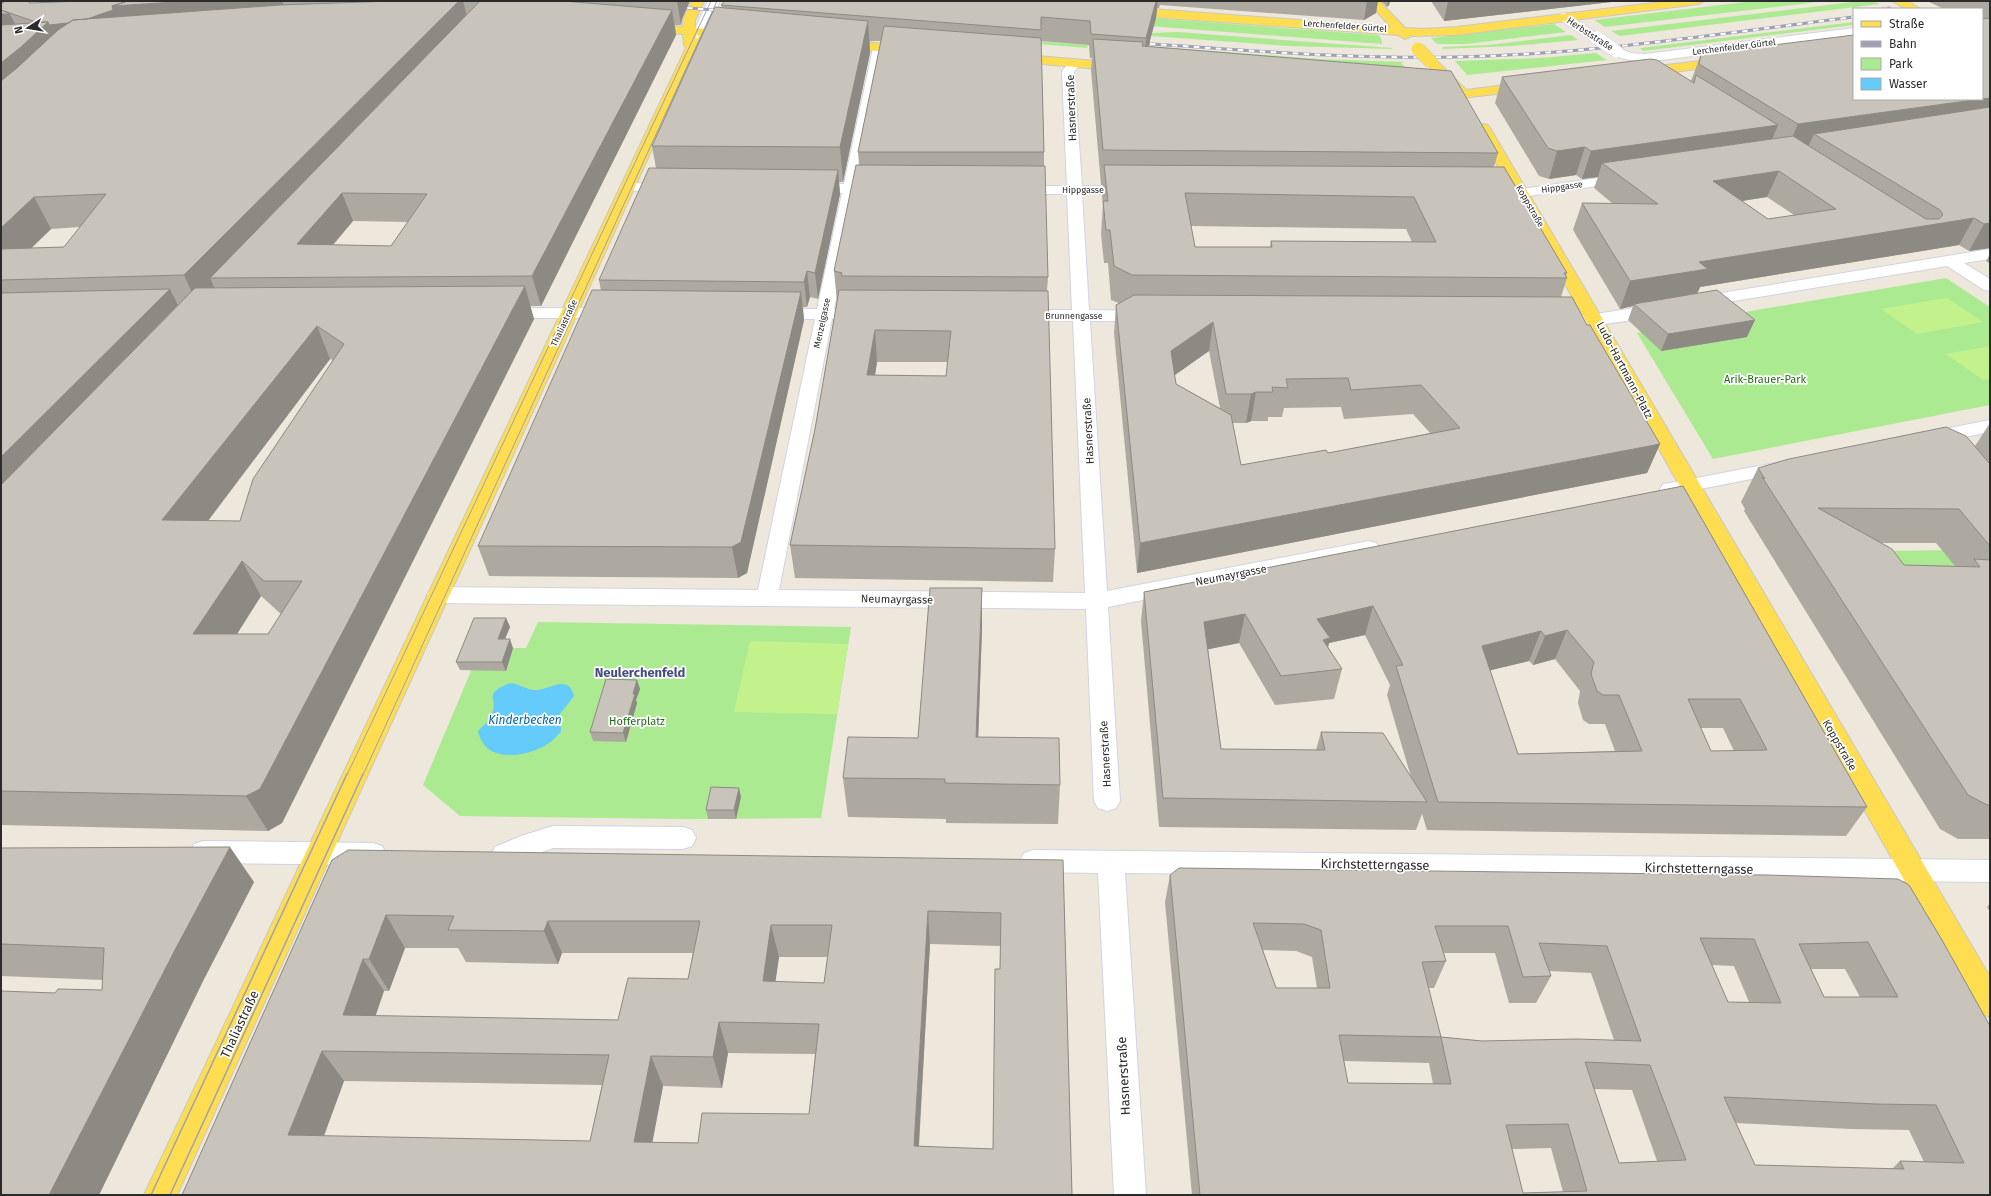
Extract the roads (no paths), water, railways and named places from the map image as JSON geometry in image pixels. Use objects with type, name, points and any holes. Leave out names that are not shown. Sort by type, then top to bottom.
[{"type":"main road","points":[[698,1],[689,19],[700,32]]},
{"type":"main road","points":[[691,50],[700,32],[722,23],[733,1]]},
{"type":"main road","name":"Koppstraße","points":[[1373,1],[1462,94],[1522,192],[1596,319]]},
{"type":"main road","name":"Lerchenfelder Gürtel","points":[[1116,10],[1401,30],[1424,33],[1457,31],[1564,16],[1698,1]]},
{"type":"main road","points":[[1898,1],[1913,8]]},
{"type":"main road","points":[[630,26],[743,36]]},
{"type":"main road","points":[[691,50],[700,32]]},
{"type":"main road","points":[[826,43],[925,51]]},
{"type":"main road","name":"Thaliastraße","points":[[438,595],[691,50]]},
{"type":"main road","points":[[1001,57],[1133,68]]},
{"type":"main road","name":"Lerchenfelder Gürtel","points":[[1627,74],[1737,60]]},
{"type":"main road","points":[[1422,90],[1462,94],[1541,84]]},
{"type":"main road","name":"Ludo-Hartmann-Platz","points":[[1596,319],[1689,486]]},
{"type":"main road","name":"Koppstraße","points":[[1689,486],[1990,1004]]},
{"type":"main road","points":[[318,852],[438,595]]},
{"type":"main road","name":"Thaliastraße","points":[[160,1195],[318,852]]},
{"type":"street","points":[[700,32],[714,1]]},
{"type":"street","name":"Herbststraße","points":[[1564,16],[1616,51]]},
{"type":"street","name":"Lerchenfelder Gürtel","points":[[1616,51],[1629,56],[1645,58],[1853,32]]},
{"type":"street","name":"Menzelgasse","points":[[761,604],[879,48]]},
{"type":"street","name":"Hasnerstraße","points":[[1075,63],[1068,71],[1107,801]]},
{"type":"street","points":[[1651,71],[1671,84]]},
{"type":"street","name":"Hippgasse","points":[[1482,192],[1522,192],[1641,176]]},
{"type":"street","points":[[627,187],[683,188]]},
{"type":"street","points":[[794,188],[896,189]]},
{"type":"street","name":"Hippgasse","points":[[1005,190],[1147,190]]},
{"type":"street","points":[[1950,261],[1990,254]]},
{"type":"street","points":[[1950,261],[1990,286]]},
{"type":"street","name":"Ludo-Hartmann-Platz","points":[[1596,319],[1950,261]]},
{"type":"street","points":[[487,313],[624,313]]},
{"type":"street","points":[[760,314],[878,315]]},
{"type":"street","name":"Brunnengasse","points":[[1003,315],[1160,316]]},
{"type":"street","points":[[1556,319],[1596,319]]},
{"type":"street","points":[[1908,443],[1990,426]]},
{"type":"street","points":[[1931,438],[1946,456]]},
{"type":"street","points":[[1650,493],[1806,462]]},
{"type":"street","name":"Neumayrgasse","points":[[438,595],[645,597],[650,604],[666,609],[761,604],[1097,601],[1385,545]]},
{"type":"street","points":[[492,855],[691,848]]},
{"type":"street","points":[[176,851],[395,854]]},
{"type":"street","name":"Kirchstetterngasse","points":[[1007,860],[1990,871]]},
{"type":"street","name":"Hasnerstraße","points":[[1110,862],[1130,1195]]},
{"type":"water","name":"Kinderbecken","points":[[510,683],[534,690],[562,684],[567,685],[571,689],[574,696],[560,714],[561,732],[545,746],[517,755],[494,752],[483,743],[478,731],[488,721],[492,714],[494,708],[493,694],[501,687]]},
{"type":"tram line","points":[[1,2],[37,1]]},
{"type":"tram line","points":[[347,775],[711,1]]},
{"type":"tram line","points":[[363,775],[717,1]]},
{"type":"tram line","points":[[151,1195],[347,774]]},
{"type":"tram line","points":[[170,1195],[363,774]]},
{"type":"railway","points":[[676,7],[726,11]]},
{"type":"railway","points":[[1139,43],[1357,56],[1488,56],[1580,50],[1717,35],[1853,17]]},
{"type":"district","name":"Neulerchenfeld","points":[[640,672]]},
{"type":"park label","name":"Arik-Brauer-Park","points":[[1765,379]]},
{"type":"park label","name":"Hofferplatz","points":[[637,721]]}]
